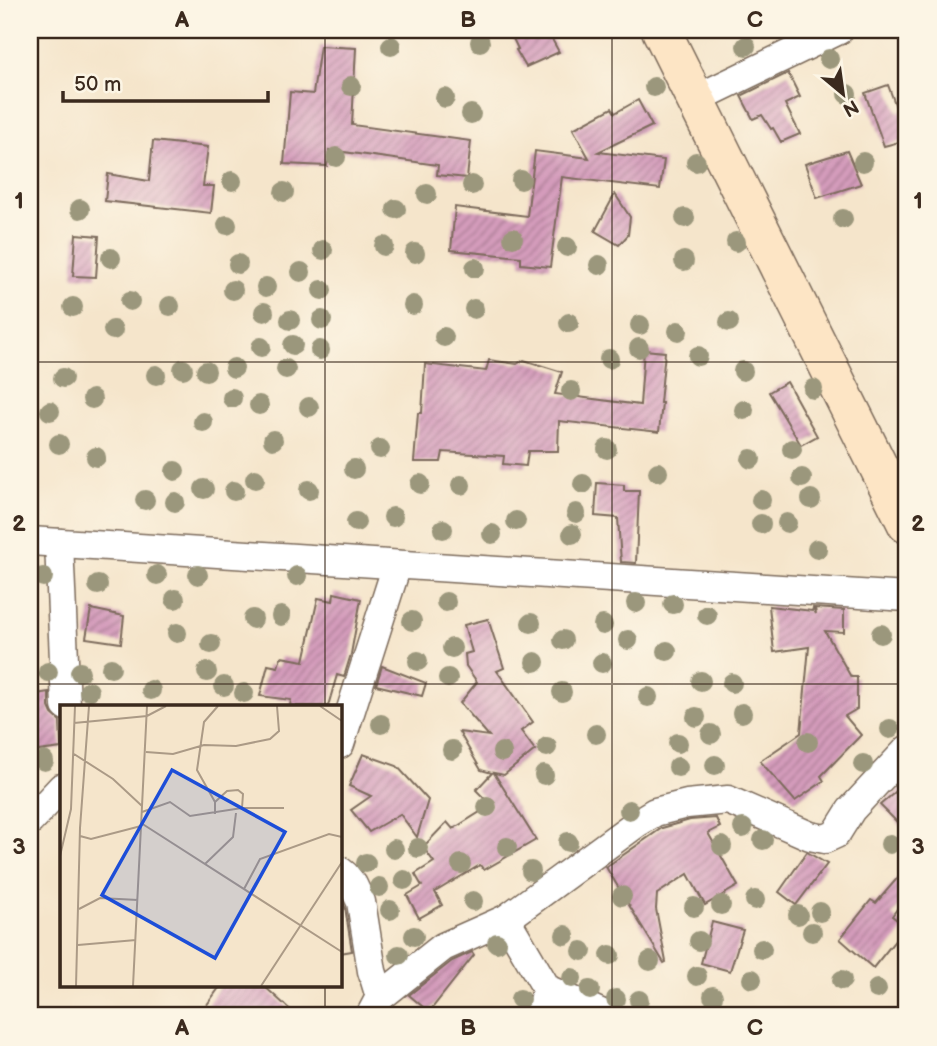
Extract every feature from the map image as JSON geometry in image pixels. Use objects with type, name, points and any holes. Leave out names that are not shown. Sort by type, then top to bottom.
[{"type":"main road","points":[[661,30],[907,524]]},
{"type":"street","points":[[696,99],[839,30]]},
{"type":"street","points":[[30,541],[907,597]]},
{"type":"street","points":[[59,543],[66,705]]},
{"type":"street","points":[[341,741],[397,565]]},
{"type":"street","points":[[375,1007],[443,947],[506,919],[655,812],[687,804],[727,800],[810,836],[825,838],[836,834],[851,810],[907,750]]},
{"type":"street","points":[[30,821],[60,789]]},
{"type":"street","points":[[341,872],[353,885],[360,902],[372,971],[375,1007]]},
{"type":"street","points":[[506,919],[547,989],[607,1016]]},
{"type":"street","points":[[538,1016],[547,989]]},
{"type":"building","points":[[509,30],[547,30],[559,52],[526,67]]},
{"type":"building","points":[[320,46],[356,48],[352,125],[471,141],[467,178],[437,175],[438,165],[329,150],[327,166],[284,164],[290,92],[313,94]]},
{"type":"building","points":[[788,73],[800,97],[785,104],[800,134],[781,142],[762,115],[753,119],[741,96]]},
{"type":"building","points":[[888,85],[898,112],[907,109],[907,140],[884,146],[865,93]]},
{"type":"building","points":[[638,100],[652,126],[598,152],[664,160],[660,189],[562,177],[550,267],[521,264],[521,257],[451,250],[455,207],[527,216],[535,151],[589,158],[573,129],[612,108],[615,113]]},
{"type":"building","points":[[153,141],[208,147],[203,186],[214,186],[211,213],[105,201],[108,174],[149,181]]},
{"type":"building","points":[[847,151],[861,184],[817,198],[805,164]]},
{"type":"building","points":[[615,194],[630,217],[628,235],[619,245],[595,231]]},
{"type":"building","points":[[76,234],[99,236],[96,277],[73,276]]},
{"type":"building","points":[[644,350],[665,352],[659,432],[559,421],[558,451],[528,451],[526,466],[503,464],[504,456],[443,452],[441,462],[414,462],[418,413],[422,413],[425,364],[486,371],[489,360],[517,364],[524,360],[562,372],[555,394],[640,405]]},
{"type":"building","points":[[787,382],[817,436],[801,445],[769,392]]},
{"type":"building","points":[[597,483],[624,485],[624,491],[639,491],[636,563],[621,562],[618,518],[595,516]]},
{"type":"building","points":[[334,593],[361,599],[344,677],[337,675],[328,705],[290,705],[291,700],[260,696],[268,665],[278,667],[281,657],[304,661],[318,598],[333,601]]},
{"type":"building","points":[[769,606],[812,611],[813,608],[816,614],[815,608],[844,610],[844,632],[825,631],[851,677],[857,677],[857,709],[845,716],[861,735],[821,776],[824,781],[795,801],[760,761],[801,733],[809,647],[774,652]]},
{"type":"building","points":[[91,609],[124,616],[121,643],[86,638]]},
{"type":"building","points":[[488,619],[504,668],[497,671],[533,722],[521,731],[535,750],[504,775],[494,773],[536,840],[484,870],[480,865],[435,892],[442,905],[419,918],[407,895],[422,886],[415,874],[434,862],[423,847],[447,822],[453,829],[491,805],[476,790],[492,773],[481,770],[459,732],[489,736],[460,703],[477,682],[466,666],[465,654],[472,652],[464,625]]},
{"type":"building","points":[[382,666],[426,683],[422,696],[376,685]]},
{"type":"building","points":[[49,692],[49,707],[60,721],[60,748],[30,752],[30,695]]},
{"type":"building","points":[[363,754],[397,766],[428,800],[417,837],[400,814],[369,832],[351,810],[371,796],[349,786]]},
{"type":"building","points":[[907,782],[907,832],[880,805]]},
{"type":"building","points":[[716,818],[720,827],[708,833],[738,886],[705,905],[688,874],[657,894],[656,909],[666,962],[664,963],[606,867],[662,828],[690,820]]},
{"type":"building","points":[[807,852],[827,864],[796,905],[779,892]]},
{"type":"building","points":[[907,867],[907,895],[892,916],[906,927],[873,968],[840,939],[871,900],[876,903]]},
{"type":"building","points":[[341,898],[345,907],[352,951],[341,953]]},
{"type":"building","points":[[712,922],[743,930],[730,971],[701,963]]},
{"type":"building","points":[[472,952],[474,955],[429,1012],[409,995],[452,961]]},
{"type":"building","points":[[220,986],[264,986],[297,1016],[199,1016]]}]
